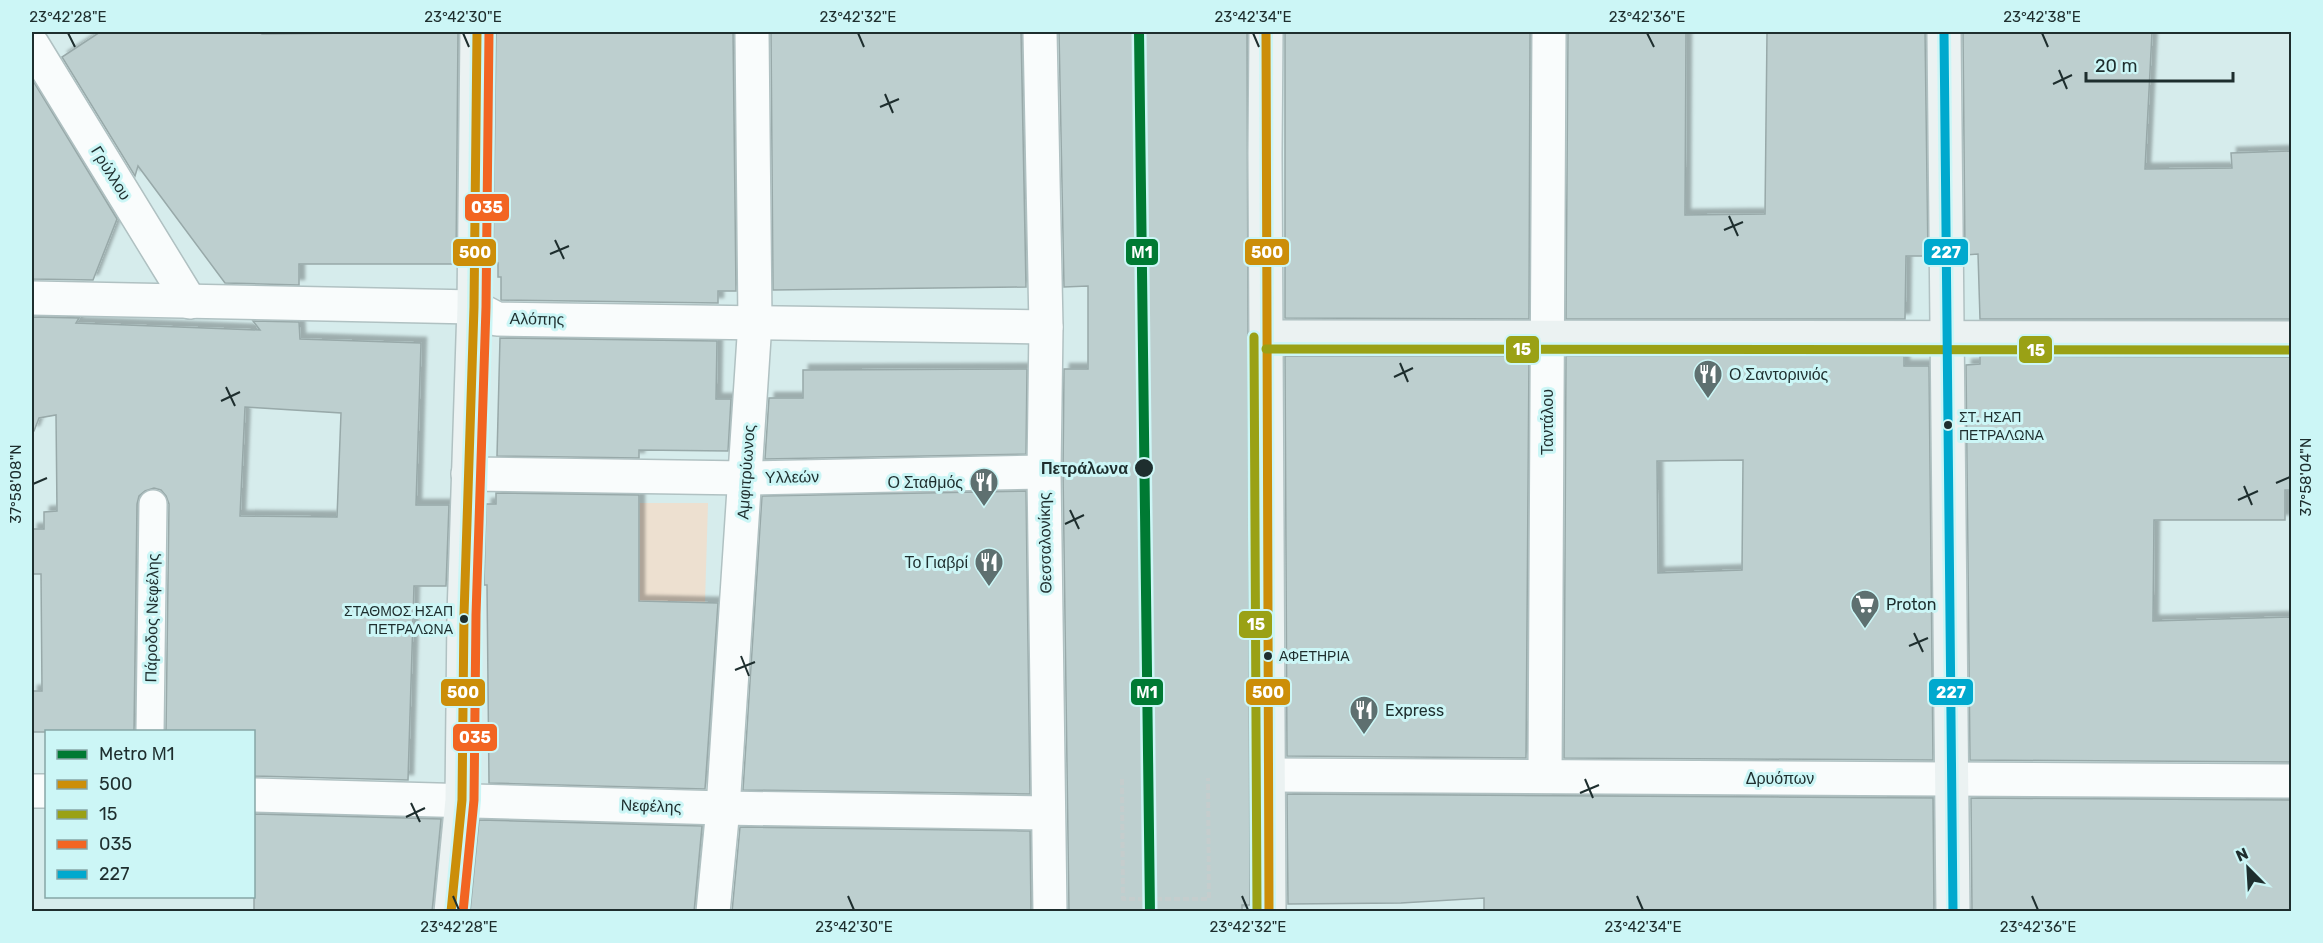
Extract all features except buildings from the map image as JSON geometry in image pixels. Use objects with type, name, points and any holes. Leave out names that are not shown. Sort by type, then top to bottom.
[{"type":"street","points":[[451,912],[462,800],[468,474],[474,307],[477,32]]},
{"type":"street","name":"Αμφιτρύωνος","points":[[713,912],[723,808],[755,322],[752,32]]},
{"type":"street","name":"Θεσσαλονίκης","points":[[1040,32],[1046,327],[1044,472],[1050,912]]},
{"type":"street","points":[[1266,32],[1269,912]]},
{"type":"street","name":"Ταντάλου","points":[[1545,776],[1549,32]]},
{"type":"street","points":[[1944,32],[1953,912]]},
{"type":"street","name":"Γρύλλου","points":[[32,44],[190,302]]},
{"type":"street","name":"Αλόπης","points":[[32,298],[474,307],[497,319],[1046,327]]},
{"type":"street","points":[[1266,336],[2292,338]]},
{"type":"street","name":"Υλλεών","points":[[468,474],[746,478],[1044,472]]},
{"type":"street","name":"Δρυόπων","points":[[1269,775],[2292,781]]},
{"type":"street","name":"Νεφέλης","points":[[255,795],[723,808],[1048,813]]},
{"type":"lane","name":"Πάροδος Νεφέλης","points":[[150,730],[153,504]]},
{"type":"path","points":[[1122,779],[1123,899],[1209,898],[1208,778]]},
{"type":"shaded area","points":[[639,503],[708,503],[705,602],[639,601]]},
{"type":"metro line","name":"Μ1","points":[[1139,32],[1150,912]]},
{"type":"transit line","name":"500","points":[[451,912],[462,800],[464,615],[474,307],[477,32]]},
{"type":"transit line","name":"035","points":[[463,912],[474,800],[476,615],[486,307],[489,32]]},
{"type":"transit line","name":"500","points":[[1266,32],[1269,912]]},
{"type":"transit line","name":"227","points":[[1944,32],[1953,912]]},
{"type":"transit line","name":"15","points":[[1254,337],[1257,912]]},
{"type":"transit line","name":"15","points":[[1266,349],[2292,350]]},
{"type":"place","name":"Ο Σαντορινιός","points":[[1708,400]]},
{"type":"place","name":"ΣΤ. ΗΣΑΠ ΠΕΤΡΑΛΩΝΑ","points":[[1948,425]]},
{"type":"place","name":"Πετράλωνα","points":[[1144,468]]},
{"type":"place","name":"Ο Σταθμός","points":[[984,508]]},
{"type":"place","name":"Το Γιαβρί","points":[[989,588]]},
{"type":"place","name":"ΣΤΑΘΜΟΣ ΗΣΑΠ ΠΕΤΡΑΛΩΝΑ","points":[[464,619]]},
{"type":"place","name":"Proton","points":[[1865,630]]},
{"type":"place","name":"ΑΦΕΤΗΡΙΑ","points":[[1268,656]]},
{"type":"place","name":"Express","points":[[1364,736]]}]
